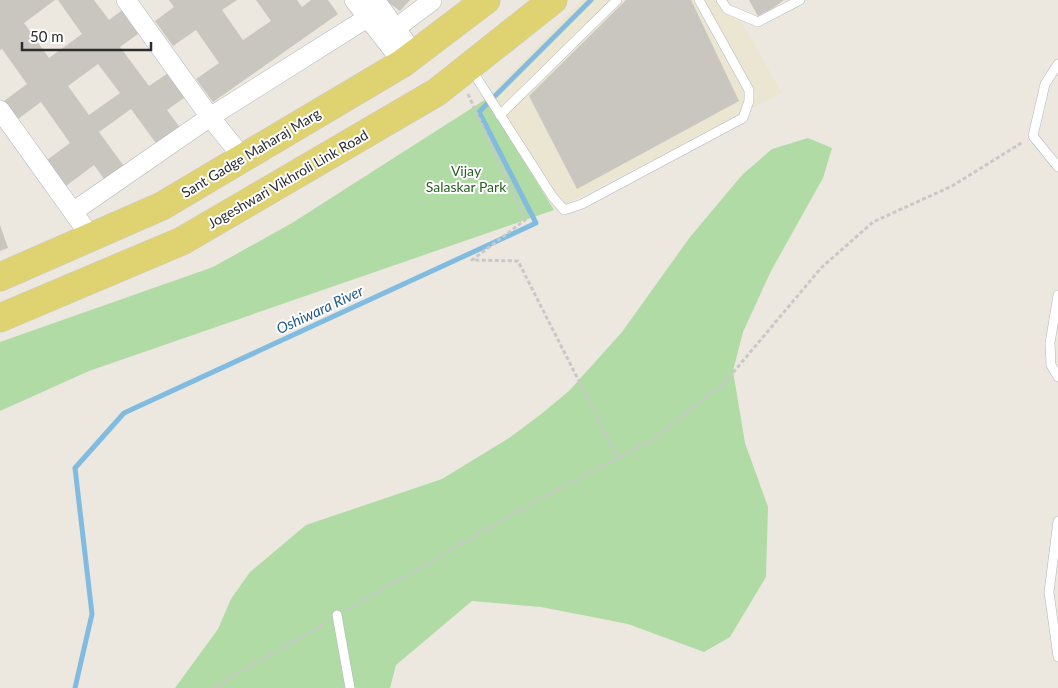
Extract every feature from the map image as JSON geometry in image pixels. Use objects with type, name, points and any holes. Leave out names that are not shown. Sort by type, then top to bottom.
[{"type":"main road","name":"Sant Gadge Maharaj Marg","points":[[0,277],[162,206],[409,59],[486,0]]},
{"type":"main road","name":"Jogeshwari Vikhroli Link Road","points":[[0,318],[182,241],[437,92],[553,0]]},
{"type":"street","points":[[126,0],[210,117],[243,158]]},
{"type":"street","points":[[354,0],[367,18],[409,59]]},
{"type":"street","points":[[375,0],[396,28],[409,59]]},
{"type":"street","points":[[396,28],[433,1],[452,26]]},
{"type":"street","points":[[74,212],[210,117],[367,18]]},
{"type":"street","points":[[0,110],[91,237]]},
{"type":"lane","points":[[500,115],[617,0]]},
{"type":"lane","points":[[464,71],[484,90],[492,101],[552,196],[564,210],[582,204],[743,118],[749,101],[749,90],[699,0]]},
{"type":"lane","points":[[721,0],[727,9],[758,22],[800,0]]},
{"type":"lane","points":[[1058,64],[1045,84],[1033,136],[1058,167]]},
{"type":"lane","points":[[1058,295],[1050,343],[1051,365],[1058,377]]},
{"type":"lane","points":[[1058,521],[1049,592],[1058,657]]},
{"type":"lane","points":[[338,616],[350,688]]},
{"type":"path","points":[[464,71],[525,220],[472,260],[518,260],[618,458]]},
{"type":"path","points":[[213,688],[532,503],[654,439],[726,381],[821,268],[873,222],[952,186],[1033,136]]},
{"type":"shaded area","points":[[582,0],[729,0],[782,93],[554,210],[486,99]]},
{"type":"green space","name":"Vijay Salaskar Park","points":[[486,99],[554,210],[89,371],[0,411],[0,342],[213,267],[292,223]]},
{"type":"green space","points":[[808,138],[832,148],[823,178],[771,271],[743,332],[733,371],[745,443],[768,507],[766,577],[730,637],[704,652],[628,624],[541,607],[472,601],[396,665],[390,688],[175,688],[218,629],[231,599],[250,572],[306,525],[442,479],[509,438],[540,415],[569,391],[622,332],[690,237],[743,174],[772,149]]},
{"type":"building","points":[[0,0],[55,0],[24,23],[49,58],[82,34],[58,0],[94,0],[109,20],[125,8],[142,31],[120,47],[149,86],[171,71],[188,95],[167,110],[181,129],[158,146],[131,109],[99,132],[126,169],[107,183],[94,165],[66,186],[47,160],[70,143],[41,102],[18,119],[4,101],[27,84],[2,49],[0,50]],"holes":[[[98,64],[120,93],[89,115],[68,86]]]},
{"type":"building","points":[[169,0],[237,0],[222,10],[243,40],[271,21],[256,0],[297,0],[302,7],[311,0],[328,0],[338,14],[213,102],[196,79],[219,63],[196,30],[173,46],[155,21],[174,7]]},
{"type":"building","points":[[385,0],[410,0],[400,11]]},
{"type":"building","points":[[626,0],[691,0],[739,101],[577,189],[529,96]]},
{"type":"building","points":[[749,0],[784,0],[758,16]]},
{"type":"building","points":[[0,225],[8,248],[0,251]]},
{"type":"waterway","name":"Oshiwara River","points":[[75,688],[92,614],[75,468],[124,413],[536,223],[479,112],[591,0]]}]
